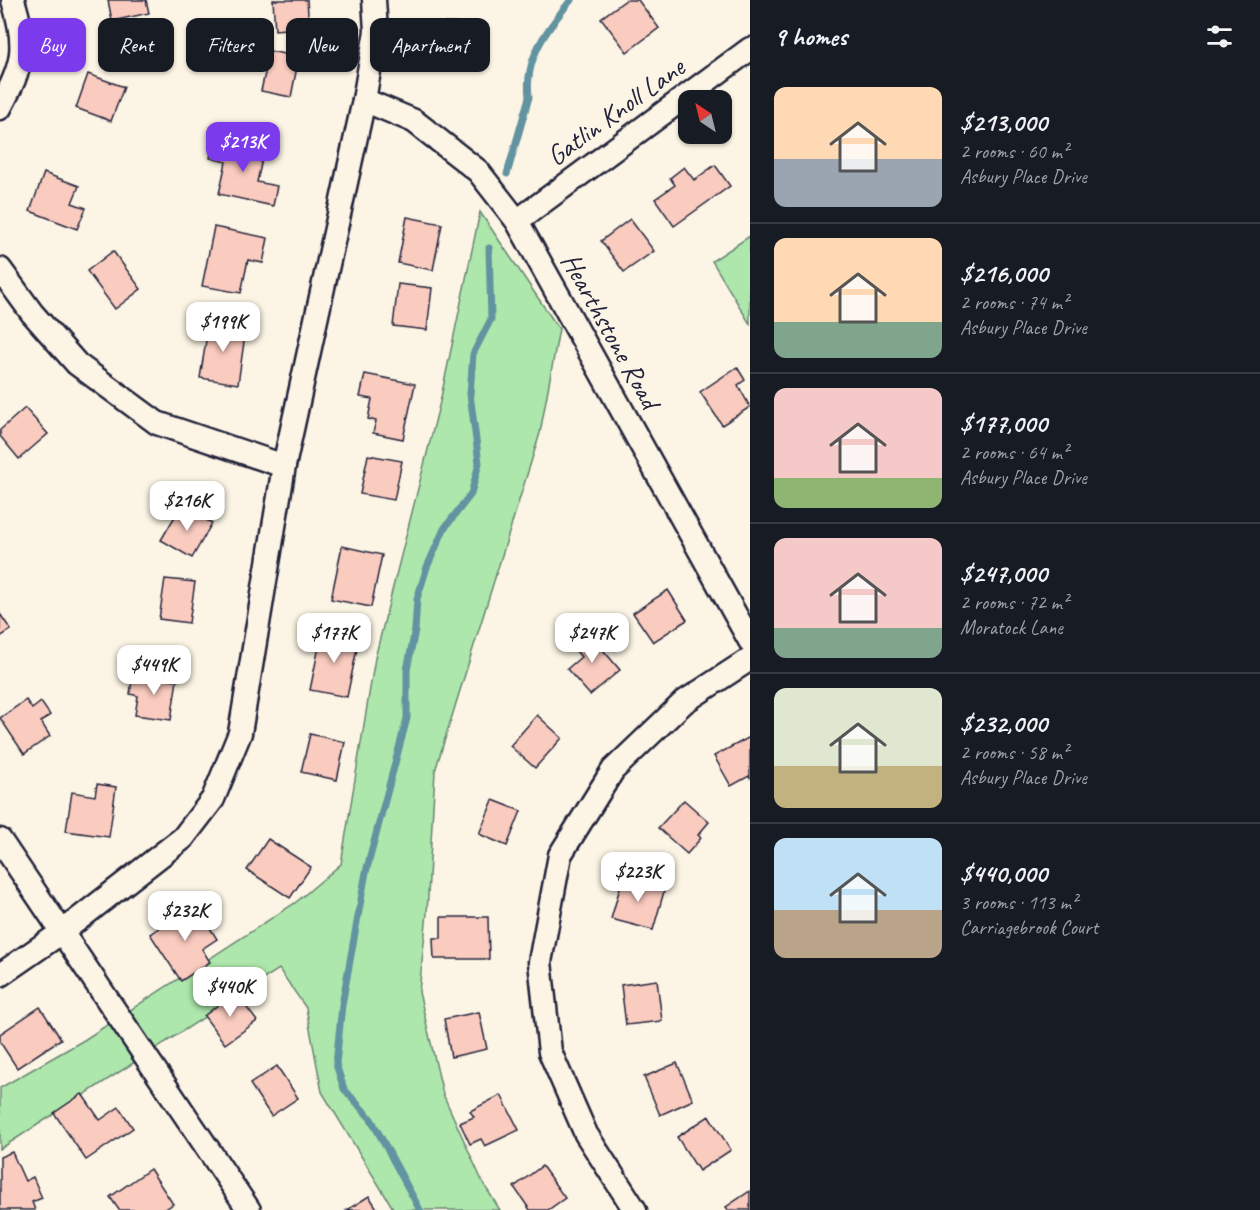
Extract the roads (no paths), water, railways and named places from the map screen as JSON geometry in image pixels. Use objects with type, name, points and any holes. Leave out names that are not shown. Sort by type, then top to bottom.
[{"type":"street","points":[[0,108],[12,85],[22,54],[23,31],[13,0]]},
{"type":"street","points":[[0,975],[62,932],[183,838],[213,799],[240,733],[284,466],[364,100],[376,31],[374,0]]},
{"type":"street","name":"Gatlin Knoll Lane","points":[[517,221],[750,49]]},
{"type":"street","name":"Hearthstone Road","points":[[364,100],[414,121],[478,171],[517,221],[750,641]]},
{"type":"street","points":[[0,269],[32,313],[77,364],[157,423],[284,466]]},
{"type":"street","points":[[636,1210],[586,1134],[550,1052],[540,962],[560,855],[612,770],[684,702],[750,659]]},
{"type":"street","points":[[0,840],[249,1210]]},
{"type":"waterway","points":[[507,174],[529,97],[528,83],[534,57],[546,33],[571,0]]},
{"type":"waterway","points":[[420,1210],[371,1119],[344,1089],[336,1064],[342,1005],[366,872],[407,718],[407,670],[415,630],[417,599],[427,567],[444,529],[471,494],[479,463],[470,394],[473,354],[491,319],[489,248]]}]
